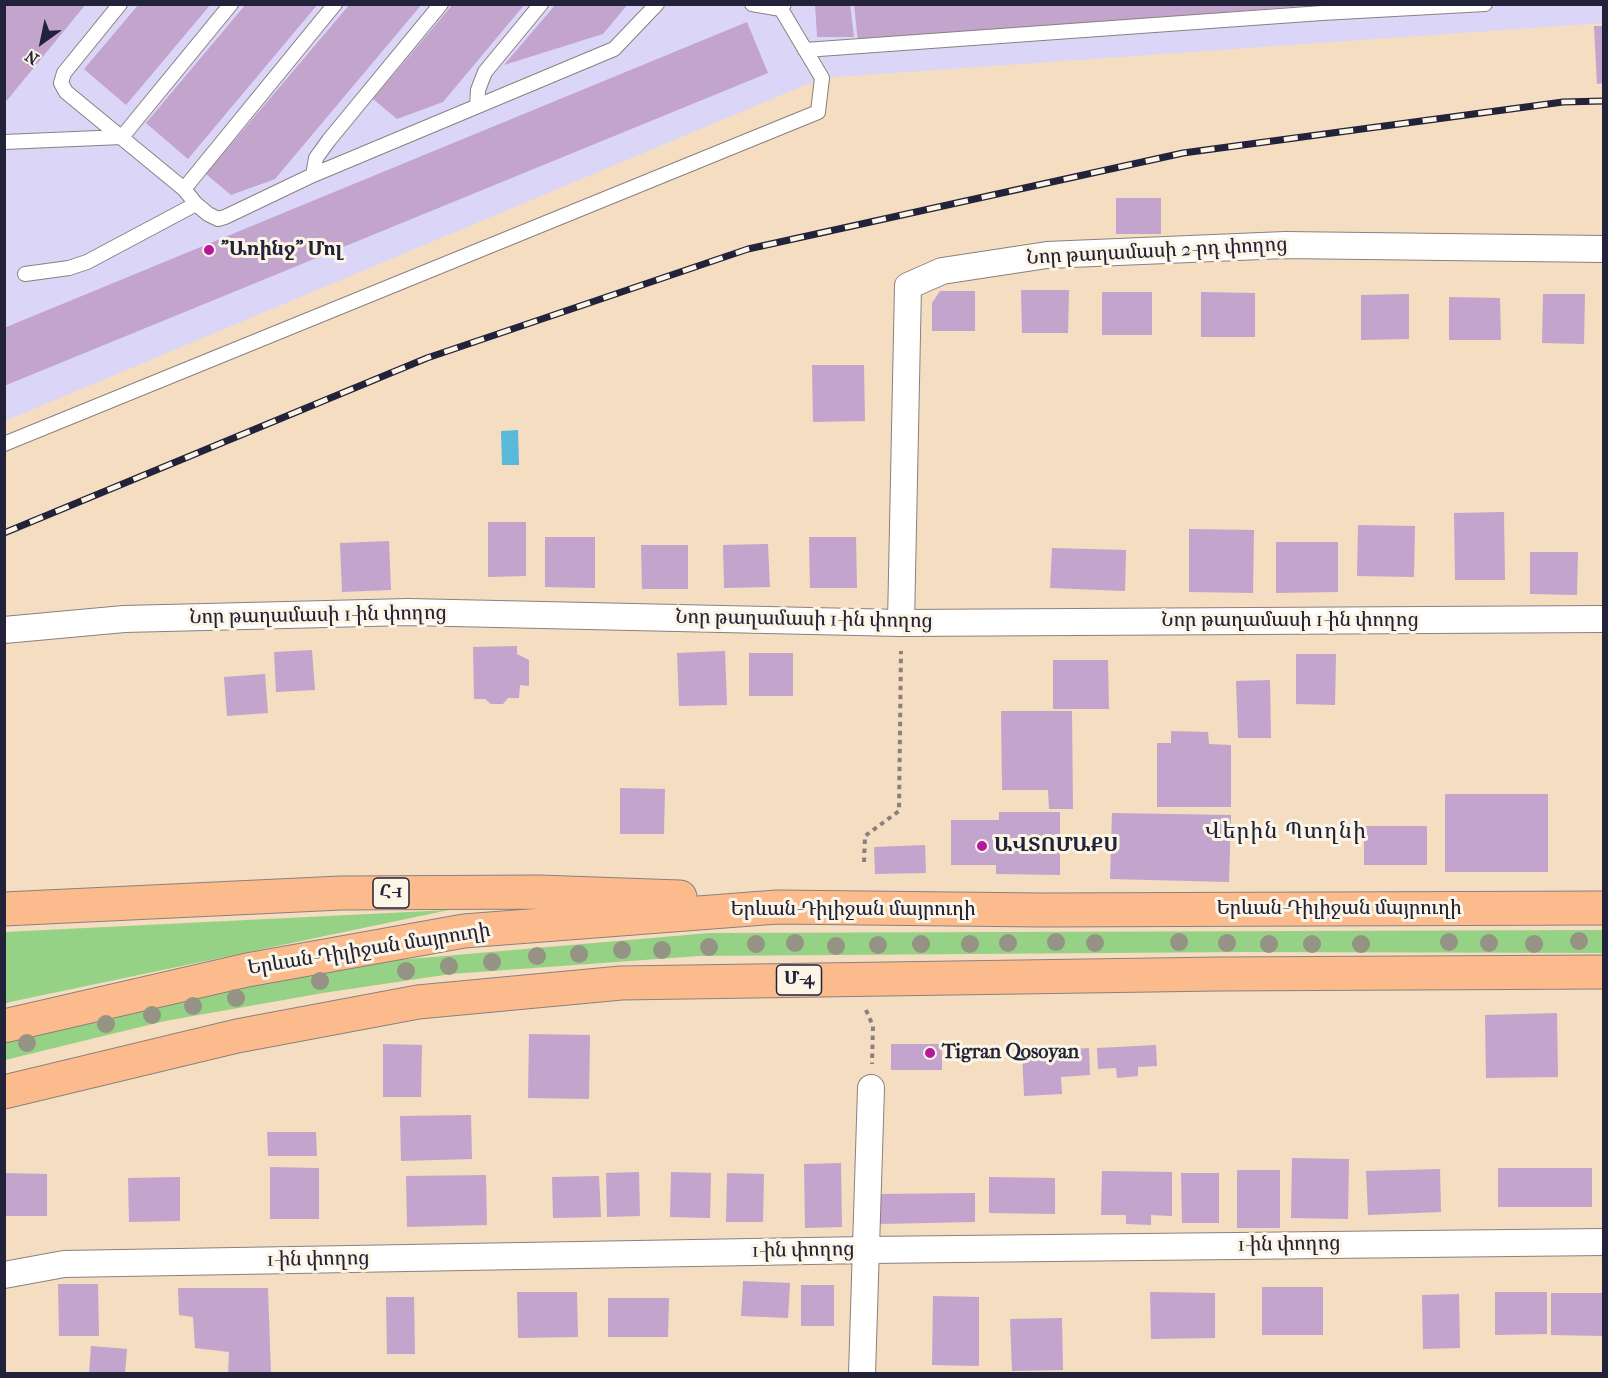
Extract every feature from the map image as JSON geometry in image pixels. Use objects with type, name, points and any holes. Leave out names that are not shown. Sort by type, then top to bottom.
[{"type":"highway","name":"Հ-1","points":[[4,909],[364,893],[539,892],[672,896],[777,907]]},
{"type":"highway","name":"Երևան-Դիլիջան մայրուղի","points":[[4,1026],[247,970],[464,931],[777,907],[1041,910],[1604,908]]},
{"type":"highway","name":"Մ-4","points":[[4,1092],[237,1036],[418,1002],[621,983],[1219,974],[1604,972]]},
{"type":"street","name":"Նոր թաղամասի 2-րդ փողոց","points":[[901,623],[908,286],[942,271],[1047,255],[1285,245],[1604,249]]},
{"type":"street","name":"Նոր թաղամասի 1-ին փողոց","points":[[4,630],[124,619],[408,612],[901,623],[1604,619]]},
{"type":"street","points":[[862,1374],[871,1088]]},
{"type":"street","name":"1-ին փողոց","points":[[4,1275],[64,1264],[866,1250],[1604,1242]]},
{"type":"lane","points":[[120,4],[64,73],[61,83],[66,92],[184,189],[196,204],[213,218],[225,217],[313,175],[614,49],[657,4]]},
{"type":"lane","points":[[4,142],[122,137],[231,4]]},
{"type":"lane","points":[[184,189],[335,4]]},
{"type":"lane","points":[[313,175],[316,158],[329,140],[441,4]]},
{"type":"lane","points":[[477,106],[478,90],[485,72],[541,4]]},
{"type":"lane","points":[[4,444],[818,112],[822,78],[782,7],[752,4]]},
{"type":"lane","points":[[805,50],[1485,4]]},
{"type":"lane","points":[[25,273],[69,268],[87,262],[196,204]]},
{"type":"path","points":[[864,862],[865,836],[899,811],[901,623]]},
{"type":"path","points":[[865,1009],[873,1026],[871,1088]]},
{"type":"shaded area","name":"\"Առինջ\" Մոլ","points":[[5,5],[1603,5],[1603,23],[822,78],[5,421]]},
{"type":"green space","points":[[449,910],[10,1002],[5,1004],[5,932]]},
{"type":"green space","points":[[1603,930],[1603,953],[1244,952],[699,956],[451,974],[323,993],[165,1021],[5,1060],[5,1038],[46,1026],[363,963],[709,933]]},
{"type":"water","points":[[518,430],[519,465],[502,465],[501,431]]},
{"type":"building","points":[[6,4],[86,4],[4,104],[4,7]]},
{"type":"building","points":[[139,4],[211,4],[126,105],[84,69]]},
{"type":"building","points":[[246,4],[318,4],[188,159],[146,123]]},
{"type":"building","points":[[350,4],[422,4],[275,179],[231,195],[206,174]]},
{"type":"building","points":[[453,4],[525,4],[443,102],[397,119],[373,99]]},
{"type":"building","points":[[556,4],[628,4],[603,34],[504,65]]},
{"type":"building","points":[[815,4],[850,4],[854,37],[817,37]]},
{"type":"building","points":[[854,4],[1302,4],[1302,6],[858,42]]},
{"type":"building","points":[[747,22],[768,73],[4,386],[4,328]]},
{"type":"building","points":[[1594,26],[1604,26],[1604,83],[1597,84]]},
{"type":"building","points":[[1116,198],[1161,198],[1161,234],[1116,234]]},
{"type":"building","points":[[1021,290],[1069,290],[1068,333],[1022,333]]},
{"type":"building","points":[[940,291],[975,291],[975,331],[932,331],[932,303]]},
{"type":"building","points":[[1102,292],[1152,292],[1152,335],[1102,335]]},
{"type":"building","points":[[1201,292],[1255,293],[1255,337],[1201,337]]},
{"type":"building","points":[[1409,294],[1409,339],[1361,340],[1361,295]]},
{"type":"building","points":[[1543,294],[1585,294],[1584,344],[1542,343]]},
{"type":"building","points":[[1449,297],[1500,298],[1501,340],[1449,340]]},
{"type":"building","points":[[812,365],[864,365],[865,421],[813,422]]},
{"type":"building","points":[[1504,512],[1505,580],[1455,580],[1454,513]]},
{"type":"building","points":[[488,522],[526,522],[526,576],[488,577]]},
{"type":"building","points":[[1358,525],[1415,526],[1414,577],[1357,576]]},
{"type":"building","points":[[1189,529],[1254,530],[1253,593],[1189,592]]},
{"type":"building","points":[[545,537],[595,537],[595,588],[545,587]]},
{"type":"building","points":[[809,537],[856,537],[857,588],[810,588]]},
{"type":"building","points":[[389,541],[391,590],[342,592],[340,543]]},
{"type":"building","points":[[1276,542],[1338,542],[1338,592],[1276,593]]},
{"type":"building","points":[[768,544],[770,587],[724,588],[723,545]]},
{"type":"building","points":[[641,545],[688,545],[688,589],[642,589]]},
{"type":"building","points":[[1052,548],[1126,550],[1125,591],[1050,588]]},
{"type":"building","points":[[1530,552],[1578,552],[1577,595],[1530,594]]},
{"type":"building","points":[[517,646],[517,654],[529,660],[529,686],[520,685],[519,698],[508,698],[503,704],[491,704],[485,699],[474,699],[473,647]]},
{"type":"building","points":[[312,650],[315,690],[276,692],[274,652]]},
{"type":"building","points":[[725,651],[727,705],[679,706],[677,653]]},
{"type":"building","points":[[749,653],[793,653],[793,696],[749,696]]},
{"type":"building","points":[[1296,654],[1336,654],[1335,705],[1296,704]]},
{"type":"building","points":[[1053,660],[1108,660],[1109,709],[1053,709]]},
{"type":"building","points":[[265,674],[268,713],[227,716],[224,677]]},
{"type":"building","points":[[1270,680],[1271,738],[1238,738],[1236,681]]},
{"type":"building","points":[[1001,711],[1072,711],[1073,809],[1049,809],[1048,790],[1002,790]]},
{"type":"building","points":[[1171,731],[1208,732],[1209,744],[1231,745],[1231,807],[1157,807],[1157,743],[1171,743]]},
{"type":"building","points":[[620,788],[665,789],[664,834],[620,834]]},
{"type":"building","points":[[1445,794],[1548,794],[1548,872],[1445,872]]},
{"type":"building","points":[[999,812],[1060,812],[1060,875],[996,874],[996,865],[951,865],[951,820],[999,820]]},
{"type":"building","points":[[1112,813],[1231,815],[1229,882],[1110,879]]},
{"type":"building","points":[[1364,826],[1427,826],[1427,865],[1364,865]]},
{"type":"building","points":[[925,845],[926,873],[875,874],[874,847]]},
{"type":"building","points":[[1557,1013],[1558,1077],[1486,1078],[1485,1015]]},
{"type":"building","points":[[529,1034],[590,1035],[589,1099],[528,1098]]},
{"type":"building","points":[[383,1044],[422,1045],[421,1097],[383,1097]]},
{"type":"building","points":[[891,1044],[942,1044],[942,1070],[891,1070]]},
{"type":"building","points":[[1156,1045],[1157,1066],[1138,1067],[1138,1076],[1117,1078],[1116,1068],[1098,1069],[1097,1048]]},
{"type":"building","points":[[1089,1048],[1090,1075],[1061,1077],[1062,1094],[1024,1096],[1022,1052]]},
{"type":"building","points":[[471,1115],[472,1159],[401,1161],[400,1116]]},
{"type":"building","points":[[267,1132],[316,1132],[317,1156],[268,1156]]},
{"type":"building","points":[[1292,1158],[1349,1159],[1348,1219],[1291,1218]]},
{"type":"building","points":[[841,1163],[842,1227],[805,1228],[804,1164]]},
{"type":"building","points":[[270,1167],[319,1168],[319,1219],[270,1219]]},
{"type":"building","points":[[1498,1168],[1592,1168],[1592,1207],[1498,1207]]},
{"type":"building","points":[[1440,1169],[1441,1212],[1368,1215],[1366,1171]]},
{"type":"building","points":[[1237,1170],[1280,1170],[1280,1228],[1237,1228]]},
{"type":"building","points":[[1102,1171],[1172,1172],[1172,1216],[1151,1215],[1151,1225],[1126,1224],[1126,1215],[1101,1215]]},
{"type":"building","points":[[639,1172],[640,1216],[607,1217],[606,1173]]},
{"type":"building","points":[[671,1172],[711,1173],[710,1218],[670,1217]]},
{"type":"building","points":[[5,1173],[47,1174],[47,1216],[5,1216]]},
{"type":"building","points":[[727,1173],[764,1174],[763,1222],[726,1222]]},
{"type":"building","points":[[1181,1173],[1219,1173],[1219,1223],[1182,1223]]},
{"type":"building","points":[[486,1175],[487,1225],[407,1227],[406,1176]]},
{"type":"building","points":[[599,1176],[601,1217],[553,1218],[552,1177]]},
{"type":"building","points":[[180,1177],[180,1221],[129,1222],[128,1178]]},
{"type":"building","points":[[989,1177],[1055,1178],[1055,1214],[989,1213]]},
{"type":"building","points":[[975,1193],[975,1222],[879,1224],[878,1194]]},
{"type":"building","points":[[743,1281],[790,1283],[788,1318],[741,1316]]},
{"type":"building","points":[[58,1284],[98,1284],[99,1336],[59,1336]]},
{"type":"building","points":[[801,1285],[834,1285],[834,1326],[801,1326]]},
{"type":"building","points":[[1262,1287],[1323,1287],[1323,1335],[1262,1335]]},
{"type":"building","points":[[178,1288],[268,1288],[271,1374],[228,1374],[229,1352],[195,1348],[193,1317],[179,1315]]},
{"type":"building","points":[[517,1292],[577,1292],[578,1337],[518,1338]]},
{"type":"building","points":[[1150,1292],[1215,1293],[1215,1338],[1151,1339]]},
{"type":"building","points":[[1495,1292],[1547,1292],[1547,1334],[1495,1335]]},
{"type":"building","points":[[1551,1293],[1602,1293],[1603,1336],[1551,1335]]},
{"type":"building","points":[[1459,1294],[1460,1348],[1423,1349],[1422,1295]]},
{"type":"building","points":[[933,1296],[979,1297],[979,1366],[932,1365]]},
{"type":"building","points":[[386,1297],[414,1297],[415,1354],[387,1354]]},
{"type":"building","points":[[608,1298],[669,1298],[668,1337],[608,1337]]},
{"type":"building","points":[[1062,1318],[1063,1370],[1012,1371],[1010,1319]]},
{"type":"building","points":[[91,1346],[127,1349],[125,1374],[89,1374]]},
{"type":"railway","points":[[4,533],[427,358],[748,249],[1183,153],[1563,102],[1604,101]]},
{"type":"place","name":"\"Առինջ\" Մոլ","points":[[209,250]]},
{"type":"place","name":"ԱՎՏՈՄԱՔՍ","points":[[982,846]]},
{"type":"place","name":"Tigran Qosoyan","points":[[930,1053]]},
{"type":"district","name":"Վերին Պտղնի","points":[[1286,833]]}]
